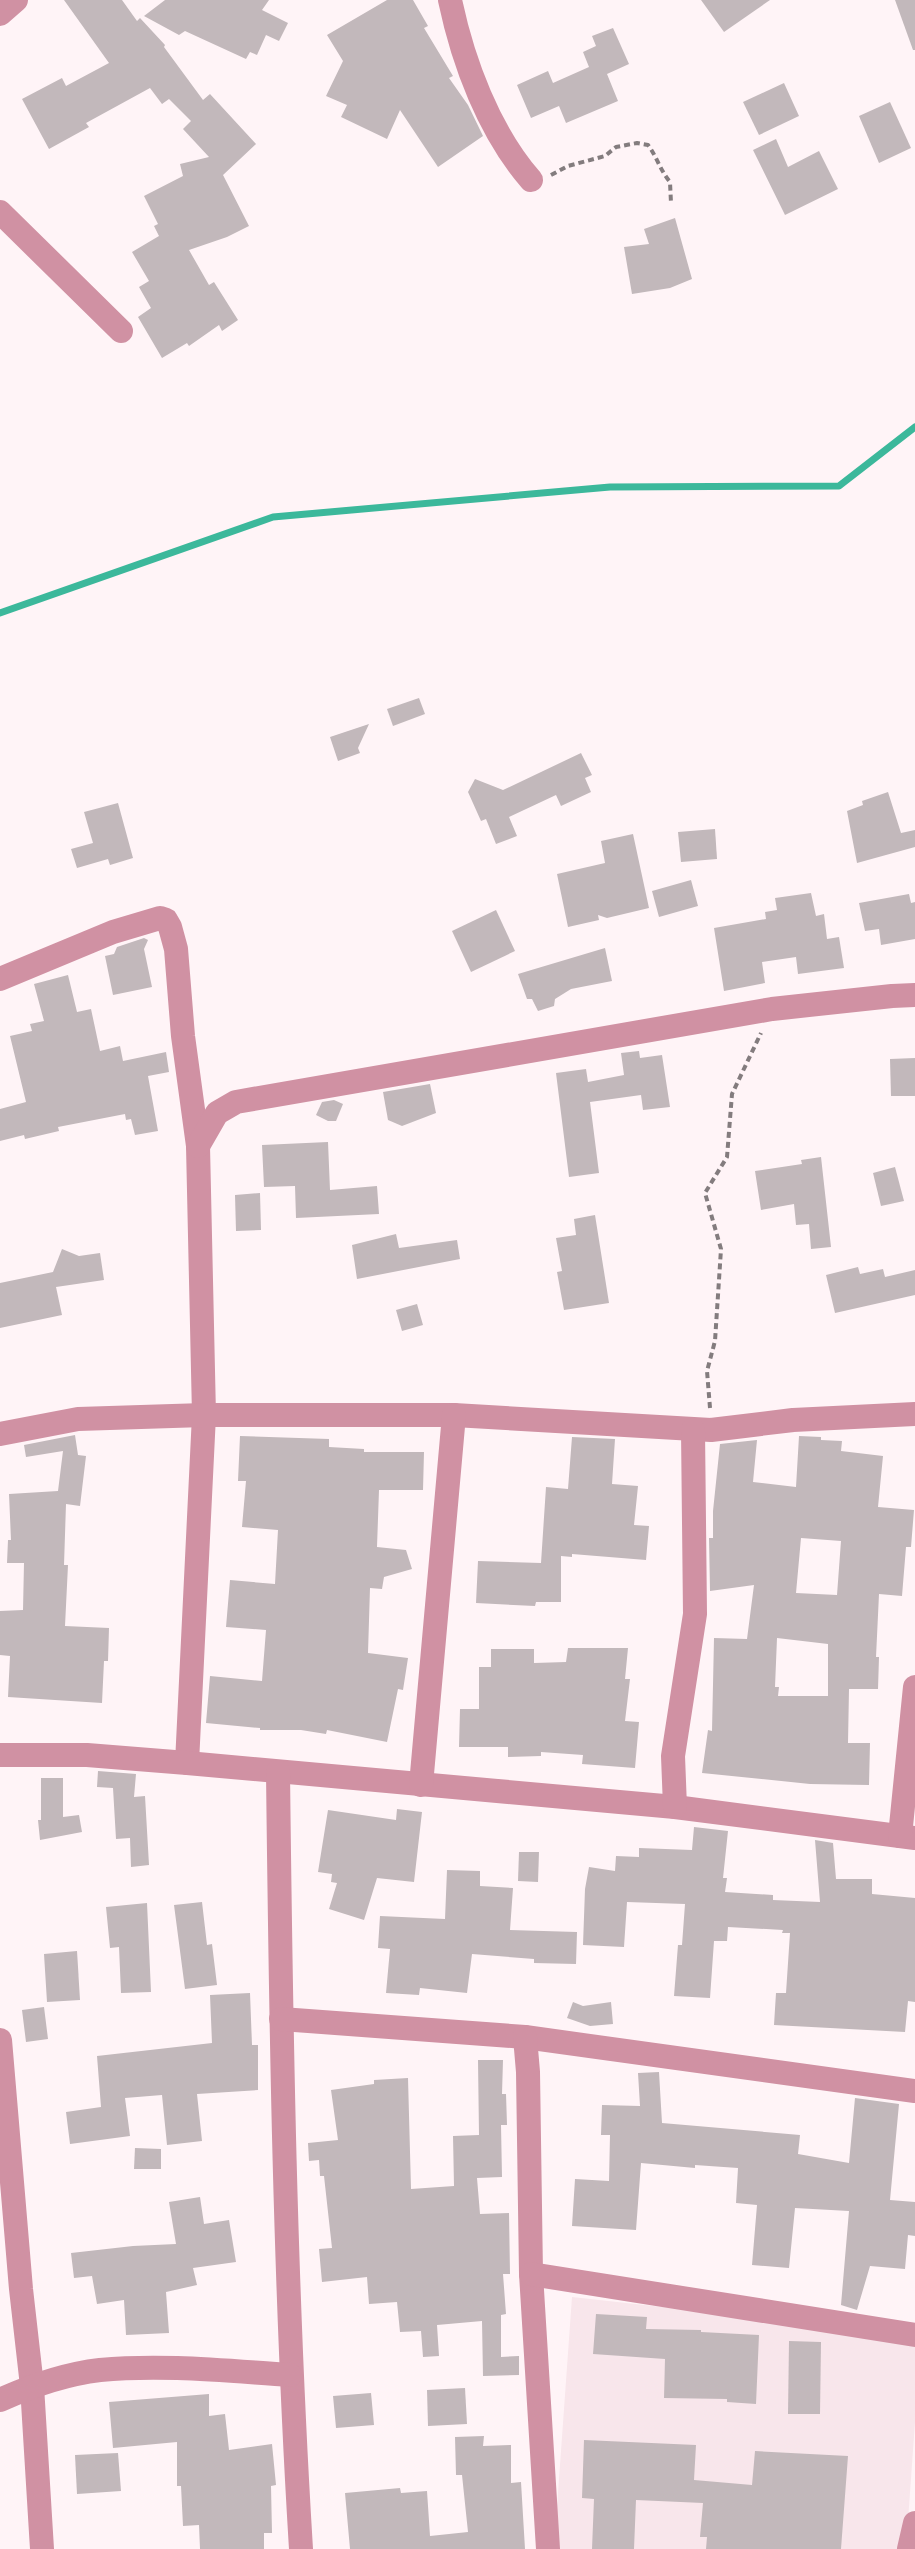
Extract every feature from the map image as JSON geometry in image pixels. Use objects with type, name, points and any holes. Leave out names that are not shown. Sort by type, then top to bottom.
[{"type":"street","points":[[0,14],[16,0]]},
{"type":"street","points":[[450,0],[474,79],[492,122],[517,165],[531,180]]},
{"type":"street","points":[[0,212],[121,331]]},
{"type":"street","points":[[0,979],[113,932],[160,918],[166,920],[173,935],[198,1146],[204,1415],[187,1763]]},
{"type":"street","points":[[198,1146],[217,1113],[236,1102],[772,1009],[915,995]]},
{"type":"street","points":[[0,1434],[78,1419],[204,1415],[454,1415],[702,1430],[793,1420],[915,1414]]},
{"type":"street","points":[[421,1785],[454,1415]]},
{"type":"street","points":[[675,1807],[673,1756],[695,1614],[702,1430]]},
{"type":"street","points":[[0,1755],[87,1755],[675,1807],[908,1837],[915,1687]]},
{"type":"street","points":[[278,1772],[290,2375],[301,2549]]},
{"type":"street","points":[[281,2019],[525,2037],[915,2091]]},
{"type":"street","points":[[525,2037],[531,2274],[548,2549]]},
{"type":"street","points":[[0,2040],[32,2386],[42,2549]]},
{"type":"street","points":[[531,2274],[915,2335]]},
{"type":"street","points":[[0,2400],[32,2386],[98,2370],[185,2368],[290,2375]]},
{"type":"street","points":[[909,2549],[915,2523]]},
{"type":"path","points":[[531,180],[605,156],[616,147],[637,143],[648,145],[655,154],[670,182],[671,203]]},
{"type":"path","points":[[702,1430],[707,1371],[715,1341],[721,1249],[705,1193],[727,1157],[732,1094],[772,1009]]},
{"type":"shaded area","points":[[572,2297],[915,2335],[915,2422],[906,2549],[554,2549]]},
{"type":"building","points":[[64,0],[122,0],[137,21],[140,18],[165,45],[203,100],[210,94],[256,144],[223,175],[249,226],[189,250],[209,285],[214,282],[238,320],[222,331],[219,325],[189,346],[187,343],[162,358],[138,317],[151,308],[139,287],[149,281],[132,252],[159,236],[154,226],[158,224],[144,196],[183,176],[180,164],[209,157],[183,129],[191,121],[169,99],[162,104],[150,88],[86,123],[89,127],[49,149],[22,99],[62,78],[66,86],[109,63]]},
{"type":"building","points":[[165,0],[269,0],[262,10],[288,23],[279,41],[266,35],[257,55],[250,52],[246,59],[185,31],[179,35],[144,16]]},
{"type":"building","points":[[387,0],[413,0],[428,26],[424,28],[453,76],[449,78],[468,105],[483,136],[438,167],[400,110],[387,139],[341,117],[347,105],[326,96],[343,61],[327,35]]},
{"type":"building","points":[[701,0],[770,0],[724,32]]},
{"type":"building","points":[[895,0],[915,0],[915,50],[913,50]]},
{"type":"building","points":[[613,28],[629,64],[607,74],[618,101],[566,123],[559,106],[531,118],[517,85],[548,71],[553,83],[589,67],[583,52],[596,46],[592,36]]},
{"type":"building","points":[[784,83],[799,116],[759,135],[743,102]]},
{"type":"building","points":[[890,102],[911,148],[879,163],[859,116]]},
{"type":"building","points":[[776,139],[788,167],[819,151],[838,189],[785,215],[753,150]]},
{"type":"building","points":[[675,218],[692,279],[670,288],[632,294],[624,247],[649,244],[644,229]]},
{"type":"building","points":[[419,698],[425,714],[393,726],[387,709]]},
{"type":"building","points":[[369,724],[358,748],[360,753],[338,761],[330,737]]},
{"type":"building","points":[[581,753],[592,775],[585,778],[591,792],[561,806],[556,795],[509,817],[517,836],[496,844],[486,819],[481,821],[468,792],[475,779],[503,790]]},
{"type":"building","points":[[888,792],[901,833],[915,830],[915,847],[857,863],[847,811],[863,805],[862,801]]},
{"type":"building","points":[[118,803],[133,858],[110,865],[108,859],[77,868],[71,849],[93,843],[84,812]]},
{"type":"building","points":[[715,829],[717,859],[681,862],[678,832]]},
{"type":"building","points":[[633,834],[649,908],[607,918],[598,915],[599,920],[568,927],[557,874],[605,863],[601,841]]},
{"type":"building","points":[[691,880],[698,906],[659,917],[652,891]]},
{"type":"building","points":[[811,893],[816,916],[824,914],[827,939],[839,937],[844,968],[798,974],[796,957],[762,962],[765,983],[724,991],[714,928],[766,919],[765,912],[777,910],[775,898]]},
{"type":"building","points":[[909,894],[911,903],[915,902],[915,939],[881,945],[879,929],[865,931],[859,903]]},
{"type":"building","points":[[496,910],[515,951],[471,972],[452,931]]},
{"type":"building","points":[[144,938],[148,940],[144,949],[152,987],[113,995],[105,956],[114,954],[117,947]]},
{"type":"building","points":[[605,948],[612,981],[571,989],[555,999],[554,1006],[538,1011],[532,999],[527,999],[518,974]]},
{"type":"building","points":[[68,975],[77,1012],[91,1009],[100,1051],[120,1046],[123,1061],[166,1052],[169,1072],[148,1076],[158,1131],[135,1135],[131,1119],[126,1120],[125,1114],[58,1127],[59,1131],[25,1139],[24,1135],[0,1141],[0,1109],[26,1102],[10,1036],[32,1031],[30,1024],[44,1021],[34,984]]},
{"type":"building","points":[[639,1051],[640,1058],[662,1055],[670,1107],[643,1110],[641,1095],[590,1102],[599,1173],[569,1177],[556,1073],[586,1069],[588,1082],[624,1075],[621,1053]]},
{"type":"building","points":[[915,1058],[915,1096],[891,1096],[890,1059]]},
{"type":"building","points":[[430,1084],[436,1113],[402,1126],[388,1120],[383,1092]]},
{"type":"building","points":[[334,1100],[343,1104],[336,1121],[316,1115],[322,1102]]},
{"type":"building","points":[[328,1142],[330,1190],[377,1186],[379,1214],[296,1218],[295,1186],[264,1187],[262,1145]]},
{"type":"building","points":[[821,1157],[831,1247],[811,1249],[809,1224],[796,1225],[794,1204],[761,1210],[755,1171],[802,1164],[801,1160]]},
{"type":"building","points":[[895,1167],[904,1201],[881,1206],[873,1173]]},
{"type":"building","points":[[260,1193],[261,1230],[236,1231],[235,1195]]},
{"type":"building","points":[[595,1215],[609,1303],[564,1310],[557,1272],[562,1271],[556,1238],[576,1235],[574,1219]]},
{"type":"building","points":[[396,1234],[399,1248],[457,1240],[460,1259],[357,1279],[352,1245]]},
{"type":"building","points":[[62,1249],[79,1256],[100,1253],[104,1280],[56,1287],[62,1315],[0,1328],[0,1283],[53,1272]]},
{"type":"building","points":[[858,1267],[860,1274],[883,1269],[885,1277],[915,1270],[915,1295],[835,1313],[826,1275]]},
{"type":"building","points":[[417,1304],[423,1325],[402,1331],[396,1310]]},
{"type":"building","points":[[75,1435],[78,1455],[86,1456],[80,1506],[66,1504],[64,1565],[68,1565],[65,1626],[109,1628],[102,1703],[8,1697],[10,1656],[0,1655],[0,1611],[23,1610],[24,1563],[7,1563],[8,1540],[11,1540],[9,1494],[58,1491],[63,1451],[26,1457],[24,1445]]},
{"type":"building","points":[[240,1436],[329,1439],[329,1447],[364,1449],[364,1452],[424,1452],[423,1490],[379,1490],[377,1547],[406,1550],[412,1569],[384,1577],[382,1589],[370,1588],[368,1653],[408,1658],[403,1690],[398,1689],[387,1742],[327,1730],[326,1734],[206,1723],[210,1676],[262,1681],[266,1630],[226,1627],[230,1580],[275,1584],[278,1530],[242,1527],[246,1481],[238,1481]]},
{"type":"building","points":[[799,1436],[842,1441],[841,1451],[883,1456],[878,1507],[914,1510],[911,1547],[906,1547],[902,1596],[879,1594],[878,1689],[849,1689],[848,1743],[870,1743],[869,1785],[810,1784],[702,1773],[708,1730],[712,1731],[714,1638],[747,1639],[754,1585],[710,1591],[709,1538],[713,1538],[720,1444],[757,1440],[753,1482],[796,1487]],"holes":[[[801,1538],[841,1541],[837,1595],[796,1593]],[[777,1638],[828,1644],[828,1696],[778,1696],[779,1687],[775,1687]]]},
{"type":"building","points":[[572,1437],[615,1439],[612,1484],[638,1486],[634,1525],[649,1526],[646,1560],[572,1554],[572,1557],[561,1556],[561,1602],[536,1602],[535,1606],[476,1603],[478,1561],[541,1563],[546,1487],[568,1489]]},
{"type":"building","points":[[568,1648],[628,1648],[625,1679],[630,1679],[625,1721],[639,1722],[635,1768],[582,1764],[583,1755],[541,1752],[541,1756],[508,1757],[508,1747],[459,1747],[460,1709],[479,1709],[479,1667],[491,1667],[491,1649],[534,1649],[534,1663],[566,1662]]},
{"type":"building","points":[[98,1771],[136,1774],[134,1797],[145,1796],[149,1865],[131,1867],[130,1838],[116,1839],[113,1788],[97,1787]]},
{"type":"building","points":[[41,1778],[63,1778],[63,1817],[79,1815],[82,1832],[40,1840]]},
{"type":"building","points":[[397,1809],[422,1812],[414,1882],[377,1878],[364,1920],[329,1909],[337,1883],[331,1882],[332,1874],[318,1872],[328,1810],[396,1820]]},
{"type":"building","points":[[694,1827],[728,1831],[723,1878],[727,1878],[725,1892],[773,1895],[773,1900],[820,1902],[815,1840],[833,1843],[836,1879],[872,1879],[872,1894],[915,1898],[915,2002],[908,2001],[905,2032],[774,2025],[776,1993],[786,1993],[790,1933],[782,1933],[783,1930],[728,1927],[727,1941],[714,1941],[710,1998],[674,1996],[685,1904],[627,1902],[624,1947],[583,1945],[589,1867],[615,1871],[616,1856],[639,1857],[639,1848],[692,1850]]},
{"type":"building","points":[[519,1852],[539,1852],[538,1882],[518,1881]]},
{"type":"building","points":[[447,1870],[480,1871],[480,1886],[513,1888],[510,1930],[577,1932],[576,1964],[534,1963],[534,1959],[472,1954],[467,1993],[420,1988],[419,1995],[386,1993],[390,1949],[378,1948],[380,1916],[445,1919]]},
{"type":"building","points":[[202,1902],[207,1945],[212,1944],[217,1985],[185,1989],[174,1905]]},
{"type":"building","points":[[147,1903],[151,1992],[121,1993],[119,1947],[110,1948],[106,1907]]},
{"type":"building","points":[[77,1951],[80,2000],[47,2002],[44,1954]]},
{"type":"building","points":[[250,1993],[252,2045],[258,2045],[258,2090],[197,2094],[202,2141],[167,2145],[162,2095],[125,2098],[130,2136],[70,2144],[66,2112],[101,2107],[97,2056],[212,2043],[210,1995]]},
{"type":"building","points":[[573,2002],[583,2006],[611,2002],[613,2024],[590,2026],[567,2018]]},
{"type":"building","points":[[44,2007],[48,2039],[26,2042],[22,2010]]},
{"type":"building","points":[[478,2060],[503,2060],[502,2094],[506,2094],[507,2125],[501,2125],[502,2177],[477,2178],[480,2214],[509,2213],[510,2274],[503,2274],[506,2314],[501,2315],[501,2357],[519,2356],[519,2375],[483,2376],[482,2321],[437,2325],[439,2356],[423,2357],[421,2331],[400,2332],[397,2302],[369,2304],[367,2277],[322,2282],[319,2249],[332,2248],[324,2176],[320,2176],[319,2160],[309,2161],[308,2143],[338,2140],[331,2090],[374,2084],[374,2080],[408,2078],[411,2189],[454,2186],[453,2136],[479,2135]]},
{"type":"building","points":[[659,2072],[662,2123],[800,2135],[798,2154],[849,2163],[855,2098],[899,2104],[890,2200],[915,2202],[915,2236],[908,2235],[905,2269],[870,2266],[857,2310],[841,2305],[849,2211],[795,2208],[789,2268],[752,2265],[757,2205],[736,2203],[738,2168],[641,2163],[636,2230],[572,2226],[575,2179],[609,2181],[610,2135],[601,2135],[602,2105],[640,2106],[638,2073]]},
{"type":"building","points":[[135,2148],[161,2149],[161,2169],[134,2169]]},
{"type":"building","points":[[200,2197],[204,2224],[229,2220],[236,2262],[193,2268],[197,2285],[166,2292],[169,2333],[126,2335],[124,2300],[97,2304],[92,2276],[74,2278],[71,2253],[176,2244],[169,2202]]},
{"type":"building","points":[[596,2314],[647,2317],[646,2329],[759,2335],[756,2404],[727,2402],[727,2399],[664,2398],[665,2359],[593,2354]]},
{"type":"building","points":[[789,2341],[821,2342],[820,2414],[788,2414]]},
{"type":"building","points":[[465,2388],[467,2424],[428,2426],[427,2390]]},
{"type":"building","points":[[371,2393],[374,2425],[336,2428],[333,2396]]},
{"type":"building","points":[[209,2394],[209,2416],[225,2414],[229,2450],[272,2444],[276,2485],[271,2486],[272,2533],[264,2533],[264,2549],[200,2549],[199,2525],[183,2526],[181,2486],[177,2486],[177,2442],[113,2448],[109,2402]]},
{"type":"building","points":[[484,2436],[483,2446],[511,2445],[511,2483],[521,2482],[525,2549],[350,2549],[345,2493],[400,2488],[401,2493],[427,2491],[430,2536],[468,2532],[462,2475],[456,2475],[455,2437]]},
{"type":"building","points":[[584,2440],[696,2445],[694,2480],[752,2485],[755,2451],[848,2456],[841,2549],[706,2549],[707,2537],[700,2537],[703,2503],[636,2500],[634,2549],[592,2549],[594,2499],[582,2498]]},
{"type":"building","points":[[118,2453],[121,2491],[77,2494],[75,2455]]},
{"type":"waterway","points":[[0,613],[273,517],[610,487],[839,486],[915,427]]}]
